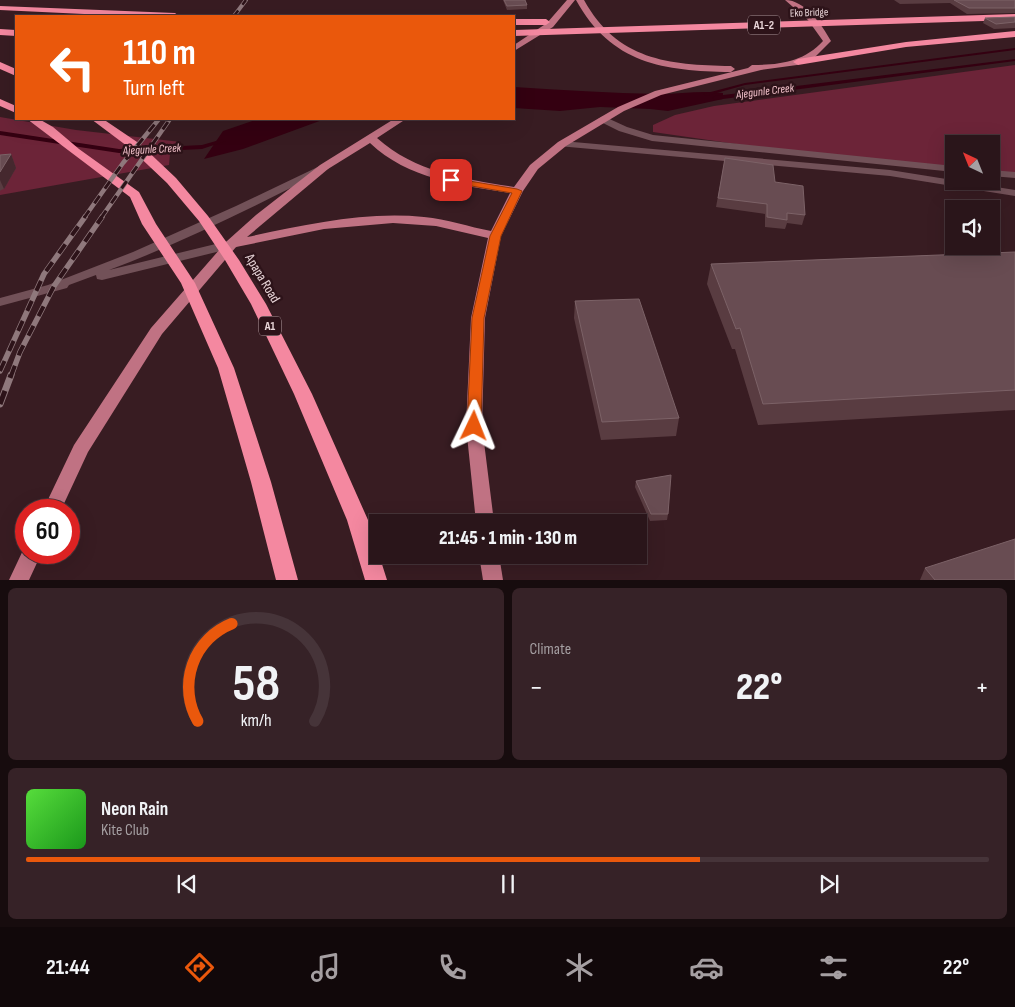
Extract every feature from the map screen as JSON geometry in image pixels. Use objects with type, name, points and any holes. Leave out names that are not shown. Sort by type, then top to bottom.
[{"type":"highway","points":[[0,8],[153,15]]},
{"type":"highway","name":"Eko Bridge","points":[[580,22],[1015,10]]},
{"type":"highway","name":"Eko Bridge","points":[[515,33],[1015,17]]},
{"type":"highway","points":[[515,22],[561,22]]},
{"type":"highway","points":[[0,32],[15,33]]},
{"type":"highway","points":[[798,62],[867,49],[925,41],[1013,35]]},
{"type":"highway","points":[[0,65],[15,72]]},
{"type":"highway","points":[[0,102],[15,110]]},
{"type":"highway","points":[[34,120],[49,129],[135,196],[149,224],[188,283],[226,368],[261,482],[288,580]]},
{"type":"highway","name":"Apapa Road","points":[[97,120],[153,161],[200,215],[254,293],[307,403],[358,524],[376,580]]},
{"type":"main road","points":[[515,48],[550,25],[571,0]]},
{"type":"main road","points":[[580,0],[589,17],[611,41],[630,52],[684,66],[717,69],[760,68]]},
{"type":"main road","points":[[484,514],[474,426],[478,318],[495,236],[517,191],[534,167],[562,144],[621,109],[658,93],[760,68],[798,62],[820,50],[826,41],[821,28],[810,16],[789,0]]},
{"type":"main road","points":[[57,499],[80,450],[156,331],[232,244],[260,218],[324,166],[400,120]]},
{"type":"main road","points":[[371,138],[391,156],[420,171],[451,180],[517,191]]},
{"type":"main road","points":[[232,244],[339,223],[379,220],[418,220],[495,236]]},
{"type":"main road","points":[[19,580],[26,564]]},
{"type":"main road","points":[[490,564],[493,580]]},
{"type":"street","points":[[603,119],[652,138],[945,168]]},
{"type":"street","points":[[562,144],[622,151],[778,162],[890,173],[1015,193]]},
{"type":"street","points":[[778,150],[778,162]]},
{"type":"street","points":[[0,302],[54,286],[146,251],[240,209],[324,166]]},
{"type":"street","points":[[1000,174],[1015,175]]},
{"type":"street","points":[[54,286],[132,270],[232,244]]},
{"type":"shaded area","points":[[1015,65],[1015,173],[1000,172],[1000,135],[945,135],[945,166],[743,145],[653,132],[653,125],[675,115],[714,106]]},
{"type":"shaded area","points":[[515,87],[641,94],[723,93],[723,99],[668,111],[600,107],[560,111],[515,108]]},
{"type":"shaded area","points":[[0,117],[76,130],[181,142],[170,154],[169,165],[0,195]]},
{"type":"shaded area","points":[[255,120],[322,120],[243,149],[204,159],[223,131]]},
{"type":"building","points":[[504,0],[525,0],[527,5],[507,6]]},
{"type":"building","points":[[954,0],[1015,0],[1015,8],[969,8]]},
{"type":"building","points":[[1015,17],[1015,22],[996,24],[985,18]]},
{"type":"building","points":[[11,154],[0,172],[0,155]]},
{"type":"building","points":[[725,158],[773,165],[775,182],[803,186],[805,215],[787,213],[787,220],[767,217],[767,204],[718,198]]},
{"type":"building","points":[[1015,252],[1015,390],[763,404],[740,328],[736,329],[711,264],[945,255],[1000,255],[1000,253]]},
{"type":"building","points":[[639,299],[679,418],[602,422],[575,301]]},
{"type":"building","points":[[671,475],[668,514],[651,514],[636,481]]},
{"type":"building","points":[[1015,539],[1015,580],[935,580],[925,568]]},
{"type":"waterway","points":[[706,94],[745,84],[1015,49]]},
{"type":"waterway","name":"Ajegunle Creek","points":[[715,98],[1015,60]]},
{"type":"waterway","name":"Ajegunle Creek","points":[[0,133],[119,151],[202,147],[223,141]]},
{"type":"railway","points":[[235,15],[246,0]]},
{"type":"railway","points":[[84,218],[123,163],[158,120]]},
{"type":"railway","points":[[101,218],[169,120]]},
{"type":"railway","points":[[0,371],[44,274],[85,217]]},
{"type":"railway","points":[[11,376],[20,352],[54,286],[102,217]]},
{"type":"railway","points":[[0,404],[11,375]]},
{"type":"route","points":[[451,180],[517,191],[495,236],[478,318],[474,426]]}]
